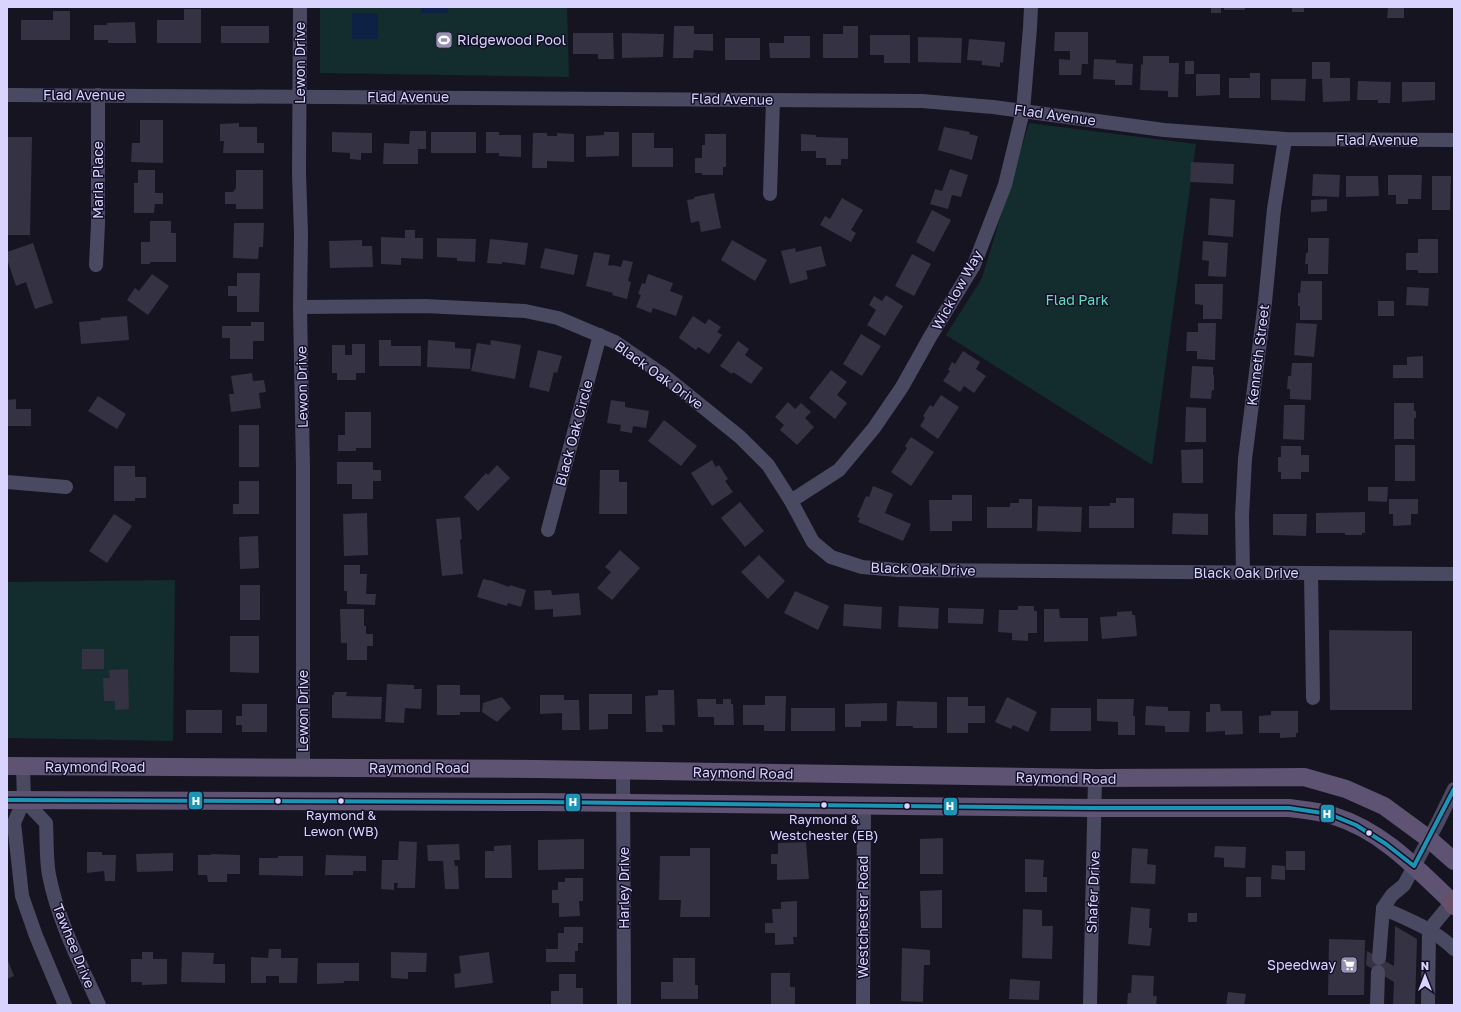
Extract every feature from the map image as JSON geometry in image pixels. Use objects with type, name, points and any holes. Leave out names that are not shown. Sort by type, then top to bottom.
[{"type":"main road","name":"Raymond Road","points":[[15,766],[623,771],[1095,778],[1304,777],[1346,789],[1384,806],[1429,838],[1454,861]]},
{"type":"main road","name":"Raymond Road","points":[[15,800],[624,803],[1094,808],[1289,808],[1314,811],[1356,824],[1388,844],[1414,866],[1453,904]]},
{"type":"street","name":"Lewon Drive","points":[[300,7],[299,173],[303,469],[303,768]]},
{"type":"street","name":"Wicklow Way","points":[[791,501],[839,470],[874,428],[902,387],[930,337],[974,265],[1005,185],[1023,111],[1031,7]]},
{"type":"street","name":"Flad Avenue","points":[[7,95],[922,101],[993,107],[1164,130],[1285,139],[1454,140]]},
{"type":"street","name":"Maria Place","points":[[96,265],[98,224],[98,95]]},
{"type":"street","points":[[770,194],[773,100]]},
{"type":"street","name":"Kenneth Street","points":[[1243,572],[1242,516],[1245,459],[1254,378],[1265,302],[1274,209],[1285,139]]},
{"type":"street","name":"Black Oak Drive","points":[[300,307],[425,306],[525,311],[558,318],[615,342],[662,374],[740,437],[768,465],[791,501],[813,542],[831,557],[862,567],[898,570],[1454,574]]},
{"type":"street","name":"Black Oak Circle","points":[[548,530],[600,336]]},
{"type":"street","points":[[7,482],[66,487]]},
{"type":"street","points":[[1311,573],[1312,698]]},
{"type":"street","points":[[15,766],[14,823],[22,896],[36,936],[65,1005]]},
{"type":"street","name":"Harley Drive","points":[[623,771],[624,1005]]},
{"type":"street","name":"Shafer Drive","points":[[1090,1005],[1095,778]]},
{"type":"street","points":[[1379,958],[1383,908],[1392,896],[1404,885],[1454,789]]},
{"type":"street","name":"Tawhee Drive","points":[[15,800],[46,823],[49,873],[54,898],[65,930],[99,1005]]},
{"type":"street","name":"Westchester Road","points":[[863,1005],[864,805]]},
{"type":"street","points":[[1428,1005],[1429,930],[1453,904]]},
{"type":"street","points":[[1383,908],[1429,930],[1445,940],[1454,949]]},
{"type":"street","points":[[1377,1005],[1378,972]]},
{"type":"green space","name":"Ridgewood Pool","points":[[320,7],[567,7],[569,77],[320,73]]},
{"type":"green space","name":"Flad Park","points":[[1029,123],[1196,144],[1152,465],[946,335],[982,278]]},
{"type":"green space","points":[[175,580],[173,741],[7,738],[7,582]]},
{"type":"water","points":[[421,7],[448,7],[448,13],[421,13]]},
{"type":"water","points":[[352,13],[378,13],[378,39],[352,39]]},
{"type":"building","points":[[1211,7],[1221,7],[1221,13],[1211,13]]},
{"type":"building","points":[[1224,7],[1245,7],[1245,10],[1224,10]]},
{"type":"building","points":[[1292,7],[1304,7],[1304,12],[1292,12]]},
{"type":"building","points":[[1388,7],[1404,7],[1404,18],[1387,18]]},
{"type":"building","points":[[184,9],[201,9],[201,43],[157,43],[157,20],[184,20]]},
{"type":"building","points":[[53,11],[70,11],[70,40],[21,40],[21,20],[53,20]]},
{"type":"building","points":[[135,22],[136,43],[108,43],[108,40],[94,40],[94,25]]},
{"type":"building","points":[[221,26],[269,26],[269,43],[221,43]]},
{"type":"building","points":[[674,26],[694,26],[694,34],[713,34],[713,51],[694,50],[693,58],[673,58]]},
{"type":"building","points":[[843,26],[858,26],[858,58],[823,58],[823,34],[843,34]]},
{"type":"building","points":[[1055,32],[1088,32],[1088,64],[1082,64],[1081,75],[1059,75],[1059,59],[1070,60],[1070,51],[1054,51]]},
{"type":"building","points":[[573,33],[613,33],[614,59],[598,59],[598,54],[573,54]]},
{"type":"building","points":[[622,33],[664,34],[663,57],[622,58]]},
{"type":"building","points":[[870,35],[910,35],[910,63],[884,63],[884,55],[870,55]]},
{"type":"building","points":[[784,36],[810,36],[810,58],[770,58],[769,43],[784,43]]},
{"type":"building","points":[[918,37],[962,38],[961,63],[918,62]]},
{"type":"building","points":[[725,38],[760,38],[760,60],[725,60]]},
{"type":"building","points":[[969,39],[1005,42],[1003,63],[1000,62],[1000,67],[982,65],[982,61],[967,60]]},
{"type":"building","points":[[1143,56],[1169,56],[1169,63],[1179,63],[1178,97],[1168,97],[1168,91],[1140,90],[1141,64],[1143,65]]},
{"type":"building","points":[[1094,59],[1116,60],[1116,63],[1133,64],[1132,85],[1115,85],[1115,80],[1093,79]]},
{"type":"building","points":[[1185,61],[1194,61],[1194,74],[1185,74]]},
{"type":"building","points":[[1312,62],[1330,62],[1330,78],[1350,78],[1350,101],[1323,102],[1322,79],[1312,79]]},
{"type":"building","points":[[1250,73],[1260,73],[1260,98],[1229,98],[1229,78],[1250,78]]},
{"type":"building","points":[[1196,74],[1220,74],[1220,95],[1196,96]]},
{"type":"building","points":[[1271,79],[1306,79],[1305,101],[1271,100]]},
{"type":"building","points":[[1358,81],[1391,82],[1390,103],[1378,103],[1378,100],[1357,100]]},
{"type":"building","points":[[1402,82],[1435,82],[1435,100],[1402,102]]},
{"type":"building","points":[[140,120],[163,120],[163,163],[131,162],[132,143],[140,143]]},
{"type":"building","points":[[239,123],[239,127],[257,127],[257,143],[264,143],[264,153],[223,153],[224,141],[220,141],[220,124]]},
{"type":"building","points":[[944,127],[970,132],[969,134],[978,136],[972,160],[938,150]]},
{"type":"building","points":[[410,131],[426,131],[426,149],[418,149],[418,164],[383,164],[384,143],[409,144]]},
{"type":"building","points":[[332,132],[372,133],[372,153],[361,153],[361,160],[350,159],[350,153],[332,152]]},
{"type":"building","points":[[431,132],[476,132],[476,153],[431,153]]},
{"type":"building","points":[[486,132],[499,132],[499,135],[521,135],[521,157],[499,156],[499,153],[486,153]]},
{"type":"building","points":[[604,132],[619,132],[619,156],[586,157],[586,136],[604,135]]},
{"type":"building","points":[[533,133],[547,133],[547,136],[557,136],[557,133],[574,134],[574,162],[547,161],[547,168],[532,168]]},
{"type":"building","points":[[632,133],[654,133],[654,148],[673,148],[673,167],[632,167]]},
{"type":"building","points":[[705,134],[726,134],[726,167],[723,167],[723,175],[702,175],[702,173],[695,173],[695,158],[702,158],[702,145],[705,145]]},
{"type":"building","points":[[801,134],[816,135],[816,137],[848,138],[848,159],[841,159],[841,165],[826,165],[826,158],[816,158],[816,151],[801,151]]},
{"type":"building","points":[[7,137],[32,137],[30,235],[7,235]]},
{"type":"building","points":[[1191,162],[1234,164],[1233,184],[1190,182]]},
{"type":"building","points":[[950,169],[968,175],[961,197],[952,195],[948,209],[930,204],[935,189],[942,191]]},
{"type":"building","points":[[138,170],[155,170],[155,193],[163,193],[163,204],[155,204],[154,213],[134,213],[134,183],[138,183]]},
{"type":"building","points":[[236,170],[263,170],[263,209],[236,209],[236,204],[225,204],[225,192],[233,192],[236,188]]},
{"type":"building","points":[[1313,174],[1340,175],[1339,197],[1312,196]]},
{"type":"building","points":[[1388,175],[1422,175],[1421,199],[1408,199],[1408,204],[1396,204],[1396,195],[1388,195]]},
{"type":"building","points":[[1346,176],[1378,176],[1379,196],[1346,197]]},
{"type":"building","points":[[1432,176],[1451,176],[1450,210],[1432,210]]},
{"type":"building","points":[[714,193],[721,228],[701,232],[699,221],[691,223],[687,200]]},
{"type":"building","points":[[842,198],[863,210],[851,230],[856,233],[851,242],[820,225],[825,216],[830,219]]},
{"type":"building","points":[[1210,198],[1235,200],[1233,237],[1208,235]]},
{"type":"building","points":[[1327,199],[1327,211],[1311,212],[1311,200]]},
{"type":"building","points":[[932,210],[951,220],[934,252],[916,242]]},
{"type":"building","points":[[150,221],[171,221],[171,233],[176,233],[176,262],[150,262],[150,264],[141,264],[141,242],[150,242]]},
{"type":"building","points":[[234,223],[264,223],[263,247],[259,247],[258,259],[233,258]]},
{"type":"building","points":[[405,230],[415,230],[415,238],[423,238],[423,259],[401,258],[401,265],[381,264],[381,237],[405,238]]},
{"type":"building","points":[[437,238],[476,239],[475,262],[457,261],[457,258],[437,257]]},
{"type":"building","points":[[1308,238],[1329,238],[1328,274],[1308,274],[1308,264],[1305,264],[1306,253],[1308,253]]},
{"type":"building","points":[[490,239],[528,243],[525,265],[502,262],[502,264],[487,263]]},
{"type":"building","points":[[1418,239],[1438,239],[1438,273],[1418,273],[1418,270],[1406,270],[1406,253],[1418,253]]},
{"type":"building","points":[[362,240],[362,246],[372,246],[373,267],[330,268],[329,241]]},
{"type":"building","points":[[732,240],[767,260],[755,281],[721,260]]},
{"type":"building","points":[[1203,241],[1228,243],[1226,277],[1208,276],[1209,261],[1202,260]]},
{"type":"building","points":[[33,243],[53,303],[35,309],[26,282],[16,286],[7,259],[7,252]]},
{"type":"building","points":[[821,246],[826,266],[806,271],[808,279],[790,284],[781,251],[795,248],[796,252]]},
{"type":"building","points":[[545,248],[578,255],[574,275],[540,268]]},
{"type":"building","points":[[594,252],[610,255],[608,265],[621,267],[623,260],[633,262],[628,281],[631,282],[627,299],[612,295],[613,293],[586,286]]},
{"type":"building","points":[[912,254],[931,264],[914,296],[895,286]]},
{"type":"building","points":[[237,273],[260,273],[259,312],[237,312],[237,296],[228,296],[228,286],[237,286]]},
{"type":"building","points":[[152,274],[169,286],[148,315],[127,300],[135,288],[139,291]]},
{"type":"building","points":[[648,274],[673,283],[670,291],[683,296],[676,316],[653,308],[651,313],[636,307],[641,295],[638,294],[642,283],[645,284]]},
{"type":"building","points":[[1301,281],[1322,281],[1322,320],[1300,320],[1298,293],[1300,293]]},
{"type":"building","points":[[1195,284],[1223,284],[1222,319],[1203,319],[1203,305],[1195,304]]},
{"type":"building","points":[[1407,287],[1429,288],[1428,306],[1406,305]]},
{"type":"building","points":[[886,295],[903,306],[885,336],[867,325],[876,310],[869,305],[874,296],[882,301]]},
{"type":"building","points":[[1378,301],[1394,301],[1394,316],[1378,316]]},
{"type":"building","points":[[127,316],[129,340],[81,344],[79,322],[101,320],[100,318]]},
{"type":"building","points":[[693,316],[705,324],[709,319],[721,327],[717,332],[722,335],[709,354],[698,347],[696,350],[679,338]]},
{"type":"building","points":[[251,322],[264,322],[264,341],[253,341],[253,359],[230,359],[230,338],[222,338],[222,326],[251,326]]},
{"type":"building","points":[[1198,323],[1216,323],[1215,360],[1197,359],[1197,351],[1186,351],[1187,332],[1198,332]]},
{"type":"building","points":[[1296,323],[1317,324],[1314,357],[1294,355]]},
{"type":"building","points":[[861,334],[881,346],[862,376],[843,364]]},
{"type":"building","points":[[379,340],[391,340],[391,346],[421,346],[421,366],[379,366]]},
{"type":"building","points":[[428,340],[455,342],[455,348],[471,349],[470,369],[427,367]]},
{"type":"building","points":[[491,340],[521,345],[515,379],[471,371],[477,343],[490,345]]},
{"type":"building","points":[[738,341],[749,349],[745,355],[763,368],[751,384],[733,372],[732,374],[720,366]]},
{"type":"building","points":[[352,344],[365,344],[365,373],[356,373],[356,380],[337,380],[337,373],[332,373],[332,345],[345,345],[345,355],[352,355]]},
{"type":"building","points":[[538,350],[562,356],[557,373],[554,372],[549,392],[529,387]]},
{"type":"building","points":[[963,351],[980,362],[976,369],[986,376],[974,393],[964,386],[960,392],[943,381],[950,371],[948,370],[952,362],[955,364]]},
{"type":"building","points":[[1423,356],[1423,378],[1393,378],[1393,365],[1407,365],[1407,357]]},
{"type":"building","points":[[1292,363],[1312,363],[1311,400],[1290,399],[1290,389],[1287,389],[1288,376],[1291,376]]},
{"type":"building","points":[[1192,366],[1213,367],[1214,390],[1212,390],[1211,399],[1190,398]]},
{"type":"building","points":[[831,370],[847,382],[837,395],[847,403],[835,419],[809,398]]},
{"type":"building","points":[[252,373],[253,381],[264,380],[266,392],[259,393],[261,408],[231,412],[229,394],[234,394],[231,376]]},
{"type":"building","points":[[941,395],[959,407],[938,439],[920,426],[925,418],[923,416],[930,405],[933,407]]},
{"type":"building","points":[[98,396],[126,414],[117,429],[88,411]]},
{"type":"building","points":[[16,399],[16,409],[31,409],[31,426],[7,426],[7,400]]},
{"type":"building","points":[[611,400],[625,402],[625,407],[649,411],[646,428],[633,426],[632,433],[620,431],[621,425],[607,423]]},
{"type":"building","points":[[788,402],[795,409],[801,403],[811,412],[805,418],[814,427],[797,445],[780,430],[784,425],[775,417]]},
{"type":"building","points":[[1394,403],[1414,403],[1416,418],[1414,418],[1414,439],[1394,439]]},
{"type":"building","points":[[1284,405],[1305,405],[1304,440],[1283,439]]},
{"type":"building","points":[[1186,407],[1206,408],[1206,442],[1185,442]]},
{"type":"building","points":[[345,412],[371,412],[371,448],[356,448],[356,451],[338,451],[338,435],[345,435]]},
{"type":"building","points":[[664,420],[697,446],[681,466],[648,441]]},
{"type":"building","points":[[239,425],[259,425],[259,467],[239,467]]},
{"type":"building","points":[[911,437],[934,452],[911,486],[891,472],[907,448],[905,446]]},
{"type":"building","points":[[1395,445],[1415,445],[1415,481],[1395,481]]},
{"type":"building","points":[[1281,446],[1301,446],[1301,455],[1309,455],[1309,472],[1301,472],[1301,479],[1281,479],[1281,472],[1278,472],[1278,457],[1281,457]]},
{"type":"building","points":[[1203,449],[1203,483],[1182,483],[1181,450]]},
{"type":"building","points":[[712,460],[716,467],[719,465],[728,479],[725,481],[733,492],[712,506],[691,473]]},
{"type":"building","points":[[337,462],[373,462],[373,470],[381,470],[381,481],[373,481],[373,499],[352,499],[352,484],[337,484]]},
{"type":"building","points":[[497,465],[510,478],[478,511],[464,497],[486,473],[488,475]]},
{"type":"building","points":[[114,466],[135,466],[135,477],[146,477],[146,498],[135,498],[135,501],[114,501]]},
{"type":"building","points":[[600,470],[619,470],[619,482],[627,482],[627,514],[599,514]]},
{"type":"building","points":[[239,481],[259,481],[259,514],[233,514],[233,504],[239,504]]},
{"type":"building","points":[[873,486],[893,494],[885,513],[911,524],[903,541],[858,522],[860,518],[857,517],[866,496],[869,497]]},
{"type":"building","points":[[1368,487],[1388,487],[1387,502],[1368,501]]},
{"type":"building","points":[[952,495],[972,495],[972,521],[952,521],[952,531],[930,531],[929,500],[952,500]]},
{"type":"building","points":[[1116,498],[1134,498],[1134,528],[1089,528],[1089,506],[1110,506],[1110,503],[1116,503]]},
{"type":"building","points":[[1019,499],[1032,499],[1032,528],[987,528],[987,507],[1010,507],[1010,503],[1019,503]]},
{"type":"building","points":[[1389,499],[1418,499],[1418,514],[1411,514],[1411,525],[1393,526],[1393,514],[1389,514]]},
{"type":"building","points":[[740,502],[764,531],[745,547],[721,518]]},
{"type":"building","points":[[1038,506],[1082,507],[1081,532],[1037,531]]},
{"type":"building","points":[[1365,512],[1365,533],[1362,533],[1362,535],[1345,535],[1345,533],[1316,533],[1316,513]]},
{"type":"building","points":[[367,513],[368,555],[344,556],[343,514]]},
{"type":"building","points":[[1173,513],[1208,514],[1208,535],[1172,534]]},
{"type":"building","points":[[114,514],[132,526],[107,563],[89,551]]},
{"type":"building","points":[[1273,514],[1307,514],[1306,536],[1273,535]]},
{"type":"building","points":[[460,517],[462,539],[460,540],[463,574],[442,576],[436,519]]},
{"type":"building","points":[[258,536],[259,568],[240,569],[239,537]]},
{"type":"building","points":[[620,550],[640,568],[612,600],[597,588],[611,572],[605,567]]},
{"type":"building","points":[[759,555],[785,581],[768,599],[741,572]]},
{"type":"building","points":[[344,565],[360,565],[360,574],[367,574],[366,594],[376,594],[375,605],[347,604],[347,591],[344,591]]},
{"type":"building","points":[[483,579],[509,587],[510,585],[526,590],[521,607],[508,603],[507,606],[477,597]]},
{"type":"building","points":[[240,585],[260,585],[260,620],[240,620]]},
{"type":"building","points":[[551,590],[552,595],[579,593],[581,615],[553,617],[553,609],[535,610],[534,591]]},
{"type":"building","points":[[795,591],[829,606],[818,630],[784,613]]},
{"type":"building","points":[[844,604],[882,607],[881,629],[843,626]]},
{"type":"building","points":[[899,606],[939,608],[938,629],[898,627]]},
{"type":"building","points":[[1018,606],[1034,606],[1034,611],[1037,611],[1037,633],[1028,633],[1028,641],[1012,640],[1012,633],[998,632],[999,610],[1018,610]]},
{"type":"building","points":[[948,608],[984,609],[983,624],[948,623]]},
{"type":"building","points":[[340,609],[364,609],[364,626],[366,626],[366,634],[373,634],[373,646],[367,646],[367,660],[347,660],[347,643],[341,643]]},
{"type":"building","points":[[1044,609],[1059,609],[1060,618],[1088,618],[1088,641],[1044,642]]},
{"type":"building","points":[[1132,611],[1132,615],[1135,615],[1137,636],[1102,639],[1100,617],[1117,616],[1117,612]]},
{"type":"building","points":[[1329,630],[1412,631],[1412,710],[1330,710]]},
{"type":"building","points":[[230,636],[259,636],[259,673],[230,672]]},
{"type":"building","points":[[82,649],[104,649],[104,669],[82,669]]},
{"type":"building","points":[[128,669],[129,709],[115,710],[115,701],[104,701],[103,678],[110,678],[109,670]]},
{"type":"building","points":[[387,684],[414,685],[414,689],[422,689],[421,709],[405,708],[404,723],[385,722]]},
{"type":"building","points":[[437,685],[460,685],[460,695],[480,695],[480,712],[460,712],[460,715],[437,715]]},
{"type":"building","points":[[658,690],[674,690],[675,725],[662,725],[663,732],[646,732],[645,696],[658,695]]},
{"type":"building","points":[[334,692],[347,692],[346,696],[382,697],[381,719],[332,718],[332,695],[334,695]]},
{"type":"building","points":[[589,694],[632,694],[632,714],[608,714],[608,729],[589,730]]},
{"type":"building","points":[[540,695],[564,695],[564,700],[579,700],[580,730],[562,730],[562,713],[540,714]]},
{"type":"building","points":[[765,696],[786,696],[785,731],[764,731],[764,725],[743,725],[743,705],[765,705]]},
{"type":"building","points":[[502,697],[511,708],[497,722],[482,712],[483,703]]},
{"type":"building","points":[[947,697],[968,697],[968,706],[985,706],[985,723],[968,723],[968,733],[947,733]]},
{"type":"building","points":[[1007,697],[1037,712],[1028,732],[1013,725],[1011,729],[995,722]]},
{"type":"building","points":[[697,699],[716,699],[716,704],[723,704],[723,699],[731,699],[731,704],[733,704],[734,725],[714,725],[714,717],[698,717]]},
{"type":"building","points":[[1097,699],[1134,699],[1133,716],[1135,716],[1135,735],[1118,735],[1118,722],[1097,721]]},
{"type":"building","points":[[897,701],[937,702],[937,728],[896,726]]},
{"type":"building","points":[[887,703],[887,721],[861,721],[861,727],[845,727],[845,704]]},
{"type":"building","points":[[242,704],[267,704],[267,732],[242,732],[242,725],[236,725],[236,716],[242,716]]},
{"type":"building","points":[[1210,704],[1220,704],[1221,711],[1242,711],[1243,734],[1225,735],[1225,731],[1206,732],[1206,712],[1210,712]]},
{"type":"building","points":[[1146,706],[1168,707],[1168,711],[1190,711],[1189,732],[1165,732],[1165,726],[1145,725]]},
{"type":"building","points":[[791,708],[835,708],[835,731],[791,731]]},
{"type":"building","points":[[1051,708],[1091,708],[1091,731],[1050,731]]},
{"type":"building","points":[[186,710],[222,710],[222,733],[186,733]]},
{"type":"building","points":[[1271,711],[1298,711],[1298,733],[1296,733],[1296,737],[1280,738],[1280,733],[1259,733],[1259,716],[1271,715]]},
{"type":"building","points":[[943,838],[943,874],[920,874],[920,839]]},
{"type":"building","points":[[584,839],[584,869],[538,870],[538,840]]},
{"type":"building","points":[[399,841],[417,842],[415,888],[397,888],[398,883],[394,883],[394,890],[381,889],[382,860],[398,860]]},
{"type":"building","points":[[806,842],[809,879],[777,880],[777,864],[771,864],[771,854],[778,854],[778,843]]},
{"type":"building","points":[[459,844],[460,860],[454,860],[455,866],[458,866],[459,889],[445,889],[443,861],[428,861],[427,845]]},
{"type":"building","points":[[511,845],[512,878],[485,878],[485,851],[494,851],[494,846]]},
{"type":"building","points":[[1215,846],[1246,847],[1245,868],[1224,867],[1224,858],[1214,857]]},
{"type":"building","points":[[690,848],[710,848],[710,917],[680,917],[681,900],[659,900],[660,856],[690,856]]},
{"type":"building","points":[[1132,848],[1148,849],[1147,864],[1156,865],[1155,884],[1130,883]]},
{"type":"building","points":[[1286,851],[1305,851],[1305,870],[1286,870]]},
{"type":"building","points":[[87,852],[102,852],[102,855],[116,855],[115,881],[105,881],[104,871],[87,873]]},
{"type":"building","points":[[173,853],[173,871],[137,872],[136,854]]},
{"type":"building","points":[[198,855],[240,855],[240,874],[227,874],[227,882],[208,882],[207,875],[198,875]]},
{"type":"building","points":[[326,855],[366,856],[366,871],[353,871],[353,875],[325,875]]},
{"type":"building","points":[[278,856],[303,856],[303,876],[259,875],[259,858],[278,858]]},
{"type":"building","points":[[1025,859],[1044,860],[1043,877],[1047,877],[1047,892],[1025,892]]},
{"type":"building","points":[[1272,865],[1285,866],[1285,880],[1271,879]]},
{"type":"building","points":[[1246,877],[1261,877],[1261,897],[1246,897]]},
{"type":"building","points":[[565,878],[583,878],[583,901],[579,901],[580,916],[559,917],[559,903],[552,903],[552,890],[558,890],[558,882],[565,882]]},
{"type":"building","points":[[942,890],[942,928],[921,928],[920,891]]},
{"type":"building","points":[[797,901],[797,937],[793,937],[794,944],[775,945],[775,933],[765,933],[765,923],[773,923],[772,909],[781,909],[781,902]]},
{"type":"building","points":[[1131,907],[1150,909],[1149,928],[1152,928],[1150,946],[1128,944]]},
{"type":"building","points":[[1023,909],[1042,910],[1042,926],[1053,926],[1052,959],[1022,958]]},
{"type":"building","points":[[1188,913],[1197,913],[1197,922],[1188,922]]},
{"type":"building","points":[[1395,926],[1417,939],[1415,1005],[1393,1005],[1394,982],[1366,965],[1367,951],[1394,966]]},
{"type":"building","points":[[564,927],[583,927],[583,943],[578,943],[578,951],[575,951],[575,962],[546,962],[546,949],[558,949],[558,933],[564,933]]},
{"type":"building","points":[[1329,939],[1365,940],[1364,995],[1328,995]]},
{"type":"building","points":[[902,948],[930,950],[930,965],[924,965],[923,1002],[901,1001]]},
{"type":"building","points":[[269,949],[281,949],[281,958],[298,958],[297,983],[279,983],[279,976],[266,976],[266,983],[251,983],[251,957],[268,958]]},
{"type":"building","points":[[142,952],[153,952],[153,959],[167,959],[167,984],[142,985],[142,982],[131,982],[131,959],[142,959]]},
{"type":"building","points":[[182,952],[214,953],[213,964],[225,964],[225,983],[181,982]]},
{"type":"building","points":[[391,952],[427,953],[426,972],[408,972],[408,979],[391,978]]},
{"type":"building","points":[[489,952],[493,983],[455,988],[454,974],[461,973],[459,956]]},
{"type":"building","points":[[7,958],[14,976],[7,979]]},
{"type":"building","points":[[673,958],[695,958],[695,985],[698,985],[698,999],[661,999],[661,982],[673,982]]},
{"type":"building","points":[[317,963],[359,963],[359,981],[317,984]]},
{"type":"building","points":[[771,973],[790,973],[790,987],[795,987],[795,1005],[771,1005]]},
{"type":"building","points":[[559,974],[576,974],[576,988],[583,988],[583,1005],[551,1005],[551,991],[559,991]]},
{"type":"building","points":[[1132,975],[1154,976],[1153,996],[1157,996],[1156,1005],[1127,1005],[1128,993],[1131,993]]},
{"type":"building","points":[[1010,979],[1040,981],[1039,1000],[1009,999]]},
{"type":"building","points":[[1228,992],[1246,994],[1244,1005],[1226,1005]]},
{"type":"transit line","name":"H","points":[[7,800],[540,802],[1094,808],[1289,808],[1329,814],[1356,825],[1386,844],[1414,866],[1454,789]]},
{"type":"place","name":"Ridgewood Pool","points":[[444,40]]},
{"type":"place","name":"Raymond & Lewon (WB)","points":[[341,801]]},
{"type":"place","name":"Raymond & Westchester (EB)","points":[[824,805]]},
{"type":"place","name":"Speedway","points":[[1349,965]]}]
